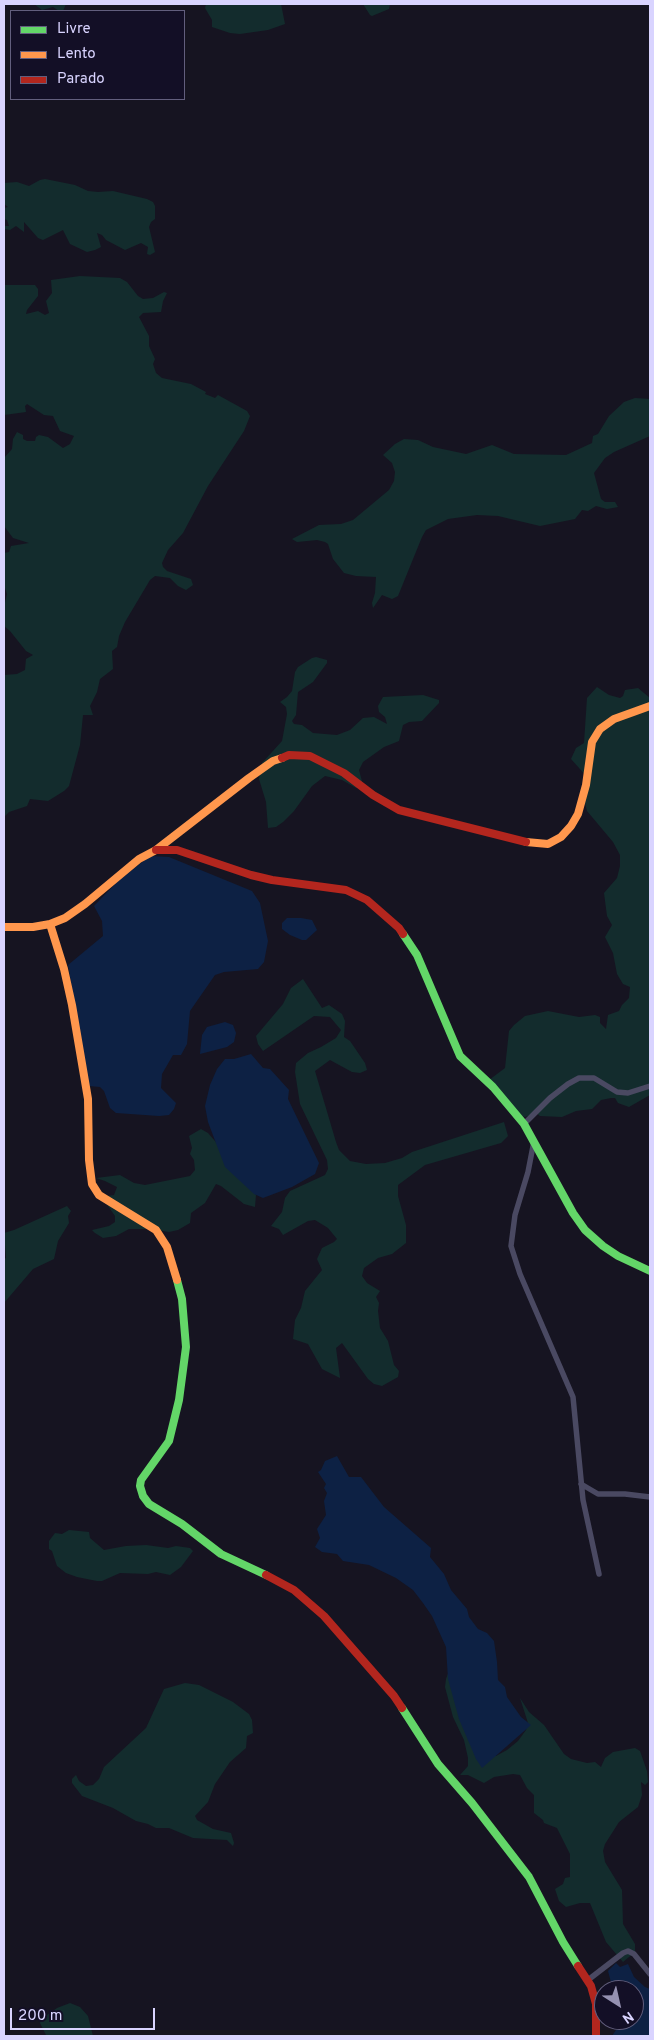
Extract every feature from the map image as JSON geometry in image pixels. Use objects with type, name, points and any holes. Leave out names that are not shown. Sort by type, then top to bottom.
[{"type":"street","points":[[4,927],[20,928],[50,924],[65,918],[85,904],[139,859],[156,850],[273,761],[290,755],[310,756],[344,773],[373,795],[399,810],[531,844],[548,844],[561,837],[571,826],[578,814],[586,785],[592,742],[600,729],[614,719],[650,706]]},
{"type":"street","points":[[156,850],[177,850],[251,875],[272,880],[346,890],[367,900],[399,928],[417,955],[460,1056],[500,1094],[524,1124],[573,1213],[585,1230],[618,1256],[650,1271]]},
{"type":"street","points":[[50,924],[70,996],[88,1099],[89,1160],[92,1184],[99,1195],[156,1230],[170,1254],[178,1278],[182,1299],[186,1347],[174,1425],[169,1441],[141,1480],[140,1486],[143,1496],[149,1504],[182,1524],[221,1554],[283,1583],[324,1616],[394,1696],[433,1757],[468,1797],[529,1877],[563,1942],[588,1980],[596,2004],[596,2036]]},
{"type":"street","points":[[524,1124],[550,1098],[579,1078],[594,1078],[617,1092],[628,1093],[650,1086]]},
{"type":"street","points":[[534,1141],[528,1172],[515,1215],[511,1246],[520,1274],[572,1397],[581,1484],[599,1574]]},
{"type":"street","points":[[581,1484],[598,1494],[625,1494],[650,1497]]},
{"type":"street","points":[[588,1980],[628,1951],[634,1954],[650,1974]]},
{"type":"green space","points":[[34,4],[66,4],[63,10],[58,10],[53,7],[42,10]]},
{"type":"green space","points":[[206,4],[281,4],[285,24],[268,30],[240,34],[230,33],[212,27],[212,20],[205,8]]},
{"type":"green space","points":[[363,4],[390,4],[389,9],[372,16]]},
{"type":"green space","points":[[45,179],[75,185],[88,191],[113,191],[153,202],[155,206],[155,219],[149,227],[155,252],[150,255],[147,254],[148,247],[141,243],[125,250],[97,233],[101,247],[87,252],[70,244],[63,230],[43,240],[38,238],[24,222],[24,232],[16,226],[10,230],[4,229],[4,226],[9,226],[7,220],[4,219],[4,208],[8,207],[4,204],[4,183],[17,182],[29,186]]},
{"type":"green space","points":[[80,276],[120,278],[127,282],[138,296],[143,299],[153,298],[164,292],[167,293],[161,312],[143,313],[139,317],[149,336],[149,346],[155,359],[153,364],[156,373],[162,378],[191,384],[206,392],[205,394],[215,398],[218,395],[247,411],[250,416],[244,431],[208,486],[183,533],[168,550],[162,563],[167,571],[191,579],[193,585],[186,590],[178,586],[170,578],[155,576],[150,580],[125,622],[117,647],[112,651],[113,669],[100,679],[97,692],[90,706],[93,715],[83,715],[80,745],[69,786],[48,801],[30,799],[27,806],[9,812],[4,817],[4,675],[17,674],[25,670],[26,659],[33,655],[26,651],[4,626],[4,607],[7,594],[4,585],[4,553],[9,552],[11,546],[29,543],[13,538],[4,526],[4,458],[12,449],[13,439],[17,432],[23,435],[23,439],[27,441],[35,441],[39,435],[48,437],[63,448],[70,444],[74,436],[60,431],[53,416],[44,415],[27,404],[25,406],[26,412],[4,415],[4,285],[35,285],[38,289],[38,296],[26,314],[38,311],[45,315],[49,313],[46,301],[52,293],[51,280]]},
{"type":"green space","points":[[635,398],[650,399],[650,436],[614,452],[605,458],[594,473],[601,499],[605,502],[615,502],[618,507],[607,509],[596,506],[588,511],[582,510],[575,519],[540,526],[498,516],[477,515],[448,519],[426,530],[398,596],[392,599],[382,595],[373,608],[376,577],[344,573],[333,559],[328,544],[325,542],[317,540],[297,542],[292,539],[319,525],[341,524],[353,520],[389,490],[394,481],[395,472],[392,463],[383,455],[404,439],[418,440],[433,447],[466,454],[492,445],[514,454],[566,455],[592,443],[593,436],[598,434],[609,416],[624,402]]},
{"type":"green space","points":[[316,657],[327,660],[327,663],[313,682],[298,692],[296,715],[292,721],[294,724],[302,725],[313,733],[337,735],[350,730],[363,718],[374,717],[387,724],[385,717],[379,712],[378,706],[383,697],[423,695],[439,700],[439,703],[422,721],[409,722],[403,725],[399,741],[384,747],[363,762],[359,770],[363,785],[356,788],[342,780],[325,776],[312,786],[294,811],[283,822],[276,827],[268,828],[266,802],[259,779],[262,763],[282,741],[287,714],[286,707],[280,702],[292,691],[295,672],[298,667]]},
{"type":"green space","points":[[597,687],[609,695],[620,698],[625,690],[638,688],[650,698],[650,1095],[629,1107],[618,1103],[615,1098],[611,1098],[601,1100],[592,1109],[576,1111],[562,1117],[540,1116],[536,1113],[525,1117],[521,1116],[489,1080],[505,1068],[509,1031],[514,1025],[525,1016],[548,1011],[579,1017],[595,1015],[600,1017],[600,1023],[606,1029],[608,1015],[619,1011],[629,998],[630,987],[623,984],[617,974],[613,953],[605,937],[612,925],[607,916],[604,893],[617,878],[620,855],[613,842],[587,811],[585,803],[588,778],[571,759],[576,748],[584,743],[587,698]]},
{"type":"green space","points":[[303,979],[322,1008],[329,1005],[342,1014],[345,1021],[344,1037],[350,1041],[365,1063],[367,1070],[360,1073],[352,1072],[330,1060],[315,1071],[339,1150],[350,1161],[366,1164],[385,1163],[402,1158],[412,1152],[504,1122],[508,1136],[501,1143],[425,1165],[398,1185],[398,1196],[406,1225],[406,1243],[392,1254],[378,1258],[364,1268],[362,1276],[367,1283],[380,1291],[376,1297],[379,1303],[380,1328],[388,1341],[394,1365],[399,1371],[398,1377],[382,1386],[374,1384],[368,1379],[342,1343],[336,1348],[340,1378],[322,1369],[308,1344],[293,1339],[295,1320],[301,1308],[305,1291],[322,1270],[317,1259],[322,1248],[337,1239],[328,1228],[315,1220],[308,1221],[283,1235],[279,1229],[271,1226],[282,1212],[285,1198],[290,1191],[325,1175],[328,1169],[327,1160],[300,1104],[295,1072],[296,1063],[308,1053],[336,1038],[341,1030],[330,1017],[314,1016],[263,1051],[258,1044],[256,1036],[283,1004],[291,988]]},
{"type":"green space","points":[[201,1129],[208,1133],[215,1141],[256,1195],[255,1207],[244,1204],[216,1184],[205,1203],[191,1213],[190,1223],[178,1230],[169,1232],[150,1229],[129,1229],[116,1236],[103,1238],[92,1230],[109,1226],[115,1222],[115,1216],[106,1203],[107,1196],[114,1195],[117,1187],[96,1178],[120,1175],[134,1183],[145,1185],[190,1176],[195,1170],[194,1160],[190,1154],[192,1148],[189,1136]]},
{"type":"green space","points":[[67,1206],[71,1211],[68,1216],[69,1223],[58,1241],[54,1259],[33,1269],[4,1303],[4,1259],[6,1258],[4,1233]]},
{"type":"green space","points":[[69,1530],[89,1532],[90,1538],[104,1550],[146,1545],[168,1548],[176,1546],[190,1548],[193,1551],[181,1567],[170,1575],[156,1572],[148,1574],[120,1573],[102,1581],[97,1581],[66,1573],[57,1566],[52,1551],[49,1549],[49,1541],[55,1533],[62,1534]]},
{"type":"green space","points":[[454,1657],[491,1756],[496,1756],[507,1750],[518,1741],[526,1730],[528,1723],[520,1698],[529,1712],[544,1725],[564,1754],[571,1759],[587,1763],[595,1762],[601,1767],[605,1758],[613,1752],[635,1748],[640,1751],[647,1771],[648,1782],[645,1785],[641,1782],[642,1795],[638,1807],[619,1822],[605,1844],[603,1851],[605,1862],[622,1890],[623,1924],[635,1944],[635,1952],[623,1962],[606,1942],[590,1903],[580,1903],[566,1907],[559,1901],[555,1889],[563,1884],[565,1878],[570,1877],[570,1854],[557,1828],[544,1823],[534,1813],[534,1795],[527,1788],[520,1775],[513,1774],[494,1777],[484,1783],[468,1775],[460,1775],[468,1766],[468,1758],[464,1740],[453,1717],[445,1687]]},
{"type":"green space","points":[[185,1683],[199,1685],[233,1702],[249,1714],[252,1720],[253,1733],[247,1736],[246,1748],[230,1762],[215,1784],[208,1802],[195,1816],[197,1820],[213,1829],[231,1833],[233,1846],[227,1840],[193,1838],[169,1828],[156,1828],[136,1821],[113,1808],[82,1796],[72,1783],[72,1779],[76,1775],[79,1781],[86,1786],[93,1785],[99,1779],[104,1767],[146,1728],[164,1689]]},
{"type":"green space","points":[[70,2003],[80,2007],[88,2016],[93,2036],[36,2036],[46,2035],[40,2023],[41,2019],[57,2008]]},
{"type":"water","points":[[150,856],[169,857],[252,891],[260,903],[268,941],[264,962],[258,969],[224,972],[215,975],[190,1011],[187,1044],[181,1055],[173,1055],[162,1074],[161,1088],[176,1103],[169,1115],[159,1116],[116,1113],[110,1108],[104,1091],[100,1087],[89,1086],[68,965],[103,936],[102,921],[94,906],[118,881]]},
{"type":"water","points":[[287,918],[312,920],[317,930],[306,940],[302,940],[282,929],[282,923]]},
{"type":"water","points":[[225,1022],[233,1025],[236,1033],[234,1042],[227,1047],[200,1054],[202,1035],[207,1027]]},
{"type":"water","points":[[251,1054],[263,1068],[270,1069],[289,1090],[288,1099],[319,1163],[315,1174],[292,1187],[263,1198],[254,1194],[225,1167],[208,1122],[205,1106],[210,1085],[217,1069],[225,1059],[234,1059]]},
{"type":"water","points":[[337,1456],[349,1477],[361,1477],[384,1507],[431,1548],[430,1557],[444,1574],[451,1590],[467,1609],[469,1617],[478,1629],[487,1633],[494,1641],[498,1680],[505,1687],[507,1697],[521,1717],[531,1725],[482,1768],[476,1759],[459,1719],[448,1679],[446,1647],[432,1616],[423,1603],[413,1590],[396,1578],[369,1565],[343,1561],[337,1554],[322,1552],[315,1547],[320,1538],[317,1529],[326,1515],[324,1501],[327,1493],[324,1488],[326,1484],[318,1472],[325,1461]]},
{"type":"water","points":[[616,1963],[620,1967],[628,1964],[637,1980],[610,1980],[608,1971]]},
{"type":"water","points":[[644,1986],[650,1989],[650,2036],[612,2036],[616,2030],[644,2030]]},
{"type":"traffic: fast","points":[[403,934],[417,955],[460,1056],[493,1087],[524,1124],[573,1213],[585,1230],[618,1256],[650,1271]]},
{"type":"traffic: fast","points":[[177,1280],[182,1299],[186,1347],[179,1400],[169,1441],[141,1480],[140,1486],[143,1496],[149,1504],[182,1524],[221,1554],[266,1575]]},
{"type":"traffic: fast","points":[[402,1708],[438,1764],[472,1803],[529,1877],[563,1942],[578,1966]]},
{"type":"traffic: slow","points":[[526,842],[548,844],[561,837],[571,826],[578,814],[586,785],[592,742],[600,729],[614,719],[650,706]]},
{"type":"traffic: slow","points":[[4,927],[33,927],[50,924],[65,918],[85,904],[139,859],[156,850],[273,761],[282,758]]},
{"type":"traffic: slow","points":[[50,924],[64,969],[72,1005],[88,1099],[89,1160],[92,1184],[99,1195],[156,1230],[167,1247],[177,1280]]},
{"type":"traffic: jam","points":[[282,758],[289,755],[310,756],[344,773],[373,795],[399,810],[526,842]]},
{"type":"traffic: jam","points":[[156,850],[177,850],[251,875],[272,880],[346,890],[367,900],[399,928],[403,934]]},
{"type":"traffic: jam","points":[[266,1575],[294,1590],[324,1616],[394,1696],[402,1708]]},
{"type":"traffic: jam","points":[[578,1966],[591,1986],[596,2004],[596,2036]]}]
